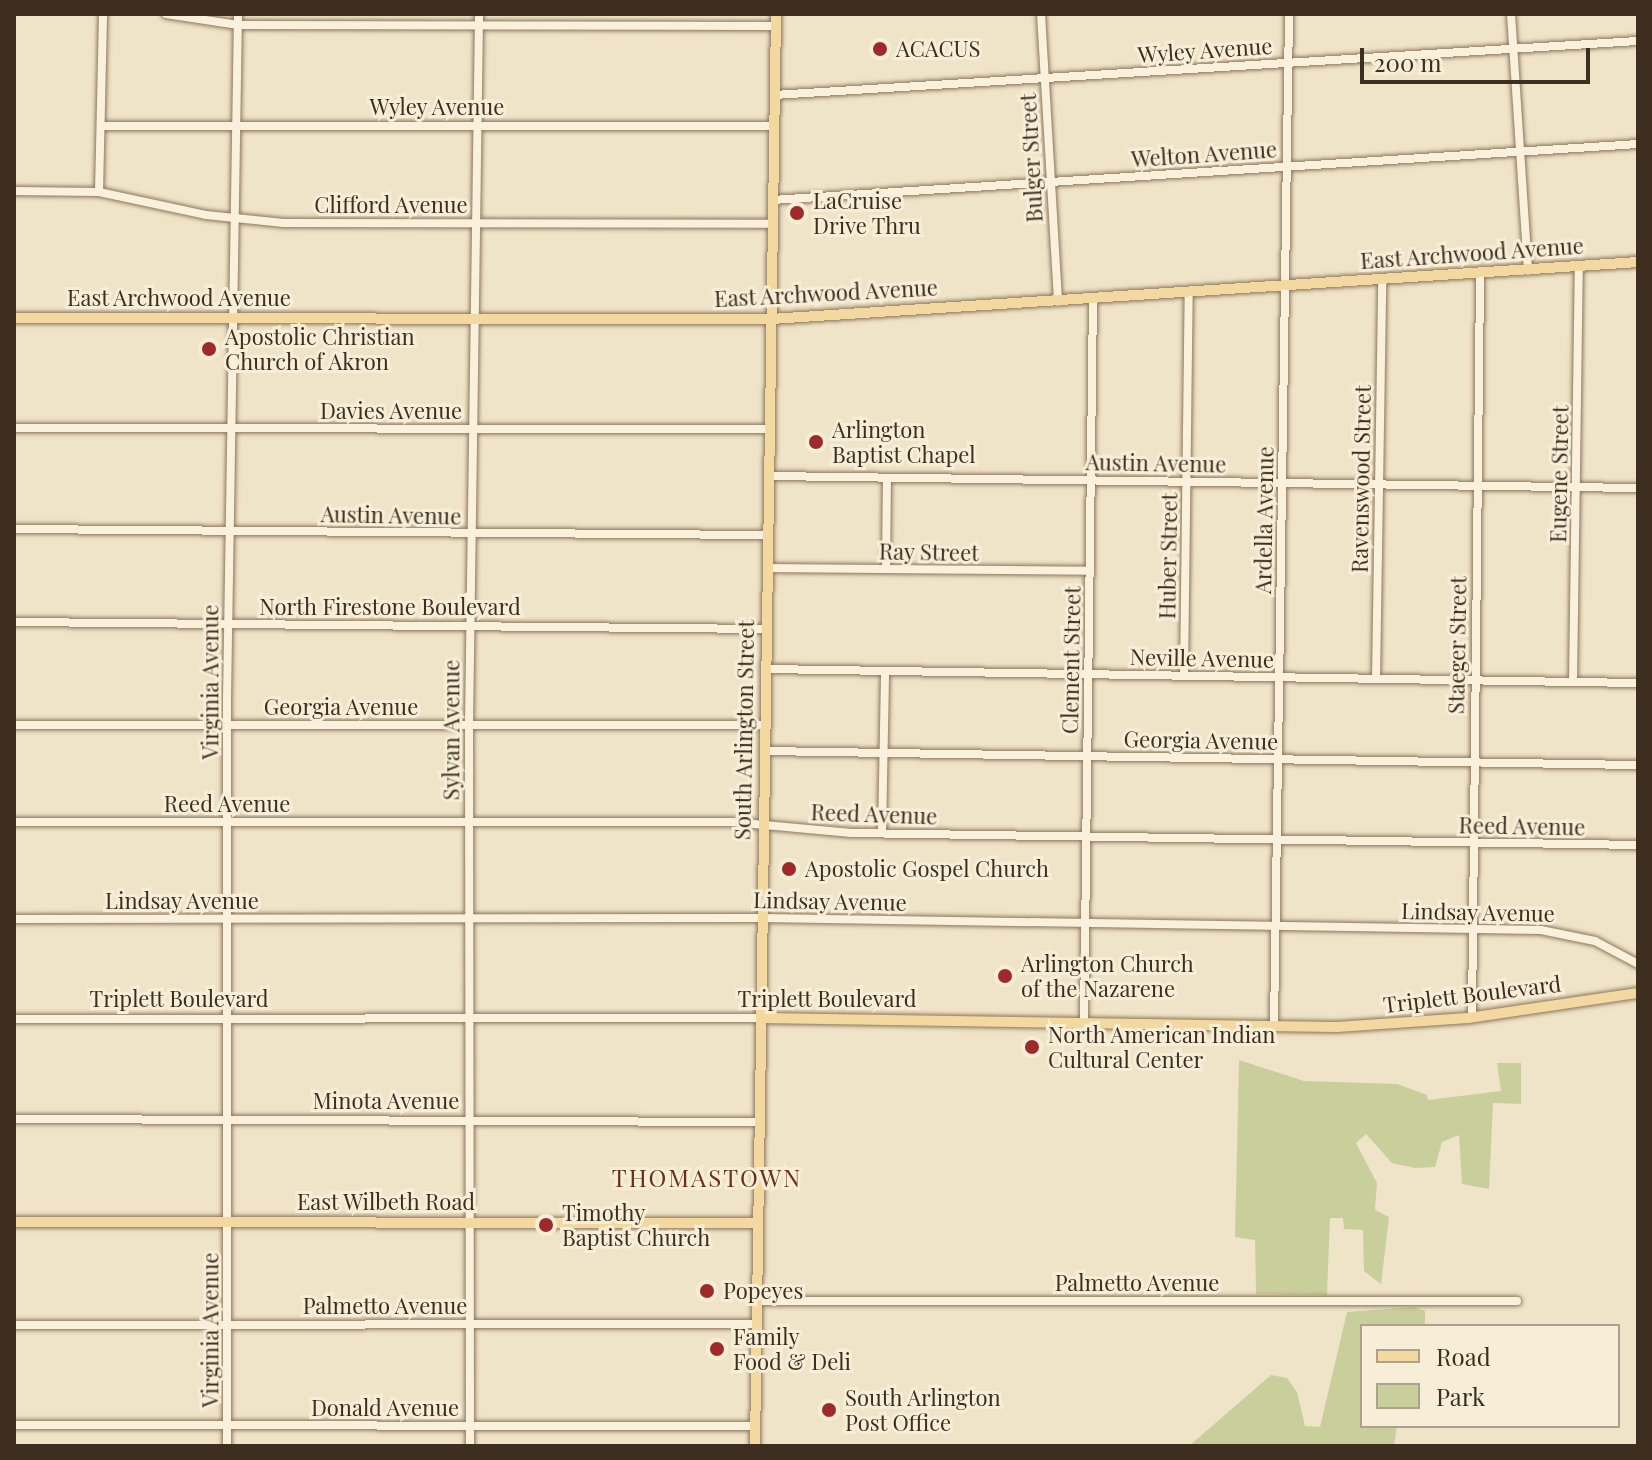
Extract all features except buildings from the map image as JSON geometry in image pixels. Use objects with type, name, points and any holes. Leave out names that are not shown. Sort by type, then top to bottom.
[{"type":"main road","name":"South Arlington Street","points":[[755,1446],[776,20]]},
{"type":"main road","name":"East Archwood Avenue","points":[[14,318],[771,319],[1638,262]]},
{"type":"main road","name":"Triplett Boulevard","points":[[762,1018],[1379,1026],[1472,1017],[1638,993]]},
{"type":"main road","name":"East Wilbeth Road","points":[[14,1222],[758,1223]]},
{"type":"street","points":[[99,192],[103,14]]},
{"type":"street","points":[[166,14],[238,25],[776,20]]},
{"type":"street","name":"Virginia Avenue","points":[[227,1446],[227,725],[238,14]]},
{"type":"street","name":"Sylvan Avenue","points":[[470,1446],[469,725],[479,14]]},
{"type":"street","name":"Bulger Street","points":[[1041,14],[1058,301]]},
{"type":"street","name":"Ardella Avenue","points":[[1274,1026],[1289,14]]},
{"type":"street","points":[[1511,14],[1528,270]]},
{"type":"street","name":"Wyley Avenue","points":[[774,95],[1638,41]]},
{"type":"street","name":"Wyley Avenue","points":[[101,126],[773,126]]},
{"type":"street","name":"Welton Avenue","points":[[772,200],[1638,144]]},
{"type":"street","name":"Clifford Avenue","points":[[14,191],[99,192],[235,219],[772,224]]},
{"type":"street","name":"Eugene Street","points":[[1573,682],[1579,266]]},
{"type":"street","name":"Staeger Street","points":[[1472,1017],[1480,273]]},
{"type":"street","name":"Ravenswood Street","points":[[1376,679],[1382,279]]},
{"type":"street","name":"Huber Street","points":[[1184,676],[1189,293]]},
{"type":"street","name":"Clement Street","points":[[1084,1022],[1093,299]]},
{"type":"street","name":"Davies Avenue","points":[[14,428],[768,429]]},
{"type":"street","name":"Austin Avenue","points":[[769,476],[1638,488]]},
{"type":"street","points":[[886,569],[887,478]]},
{"type":"street","name":"Austin Avenue","points":[[14,529],[768,535]]},
{"type":"street","name":"Ray Street","points":[[767,568],[1090,571]]},
{"type":"street","name":"North Firestone Boulevard","points":[[14,622],[766,629]]},
{"type":"street","name":"Neville Avenue","points":[[766,669],[1638,683]]},
{"type":"street","points":[[882,833],[885,671]]},
{"type":"street","name":"Georgia Avenue","points":[[14,725],[764,725]]},
{"type":"street","name":"Georgia Avenue","points":[[764,751],[1638,765]]},
{"type":"street","name":"Reed Avenue","points":[[14,822],[764,822],[821,833],[1638,845]]},
{"type":"street","name":"Lindsay Avenue","points":[[14,919],[762,918],[1471,929],[1571,933],[1638,964]]},
{"type":"street","name":"Triplett Boulevard","points":[[14,1019],[762,1018]]},
{"type":"street","name":"Minota Avenue","points":[[14,1119],[758,1122]]},
{"type":"street","name":"Palmetto Avenue","points":[[757,1301],[1517,1301]]},
{"type":"street","name":"Palmetto Avenue","points":[[14,1325],[756,1324]]},
{"type":"street","name":"Donald Avenue","points":[[14,1425],[755,1426]]},
{"type":"green space","points":[[1239,1060],[1304,1081],[1397,1084],[1427,1095],[1428,1100],[1501,1091],[1497,1063],[1521,1063],[1521,1104],[1493,1103],[1489,1189],[1462,1184],[1459,1135],[1442,1142],[1435,1167],[1415,1168],[1392,1163],[1366,1134],[1356,1143],[1377,1183],[1375,1210],[1389,1217],[1381,1284],[1364,1271],[1363,1230],[1344,1229],[1343,1218],[1330,1218],[1327,1295],[1256,1294],[1255,1240],[1235,1237]]},
{"type":"green space","points":[[1414,1307],[1425,1311],[1425,1324],[1360,1324],[1360,1428],[1397,1428],[1394,1446],[1189,1446],[1271,1375],[1287,1378],[1297,1392],[1305,1426],[1320,1427],[1347,1312]]},
{"type":"place","name":"ACACUS","points":[[880,49]]},
{"type":"place","name":"LaCruise Drive Thru","points":[[797,213]]},
{"type":"place","name":"Apostolic Christian Church of Akron","points":[[209,349]]},
{"type":"place","name":"Arlington Baptist Chapel","points":[[816,442]]},
{"type":"place","name":"Apostolic Gospel Church","points":[[789,869]]},
{"type":"place","name":"Arlington Church of the Nazarene","points":[[1005,976]]},
{"type":"place","name":"North American Indian Cultural Center","points":[[1032,1047]]},
{"type":"place","name":"Timothy Baptist Church","points":[[546,1225]]},
{"type":"place","name":"Popeyes","points":[[707,1291]]},
{"type":"place","name":"Family Food & Deli","points":[[717,1349]]},
{"type":"place","name":"South Arlington Post Office","points":[[829,1410]]},
{"type":"district","name":"THOMASTOWN","points":[[707,1178]]}]
